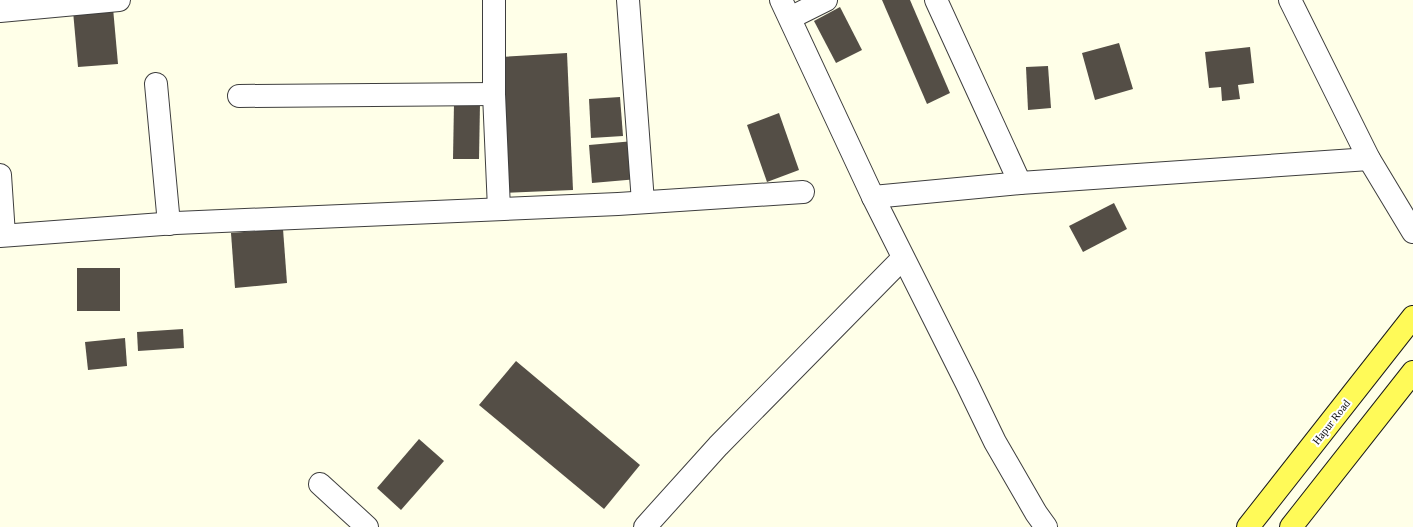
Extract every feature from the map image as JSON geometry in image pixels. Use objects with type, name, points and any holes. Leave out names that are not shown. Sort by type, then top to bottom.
[{"type":"main road","name":"Hapur Road","points":[[1248,527],[1413,317]]},
{"type":"main road","points":[[1291,527],[1413,372]]},
{"type":"street","points":[[0,11],[119,0]]},
{"type":"street","points":[[494,0],[494,94],[499,209]]},
{"type":"street","points":[[628,0],[643,202]]},
{"type":"street","points":[[826,0],[785,9],[873,197],[995,442],[1036,513],[1046,527]]},
{"type":"street","points":[[936,0],[1020,183]]},
{"type":"street","points":[[1290,0],[1369,159],[1413,232]]},
{"type":"street","points":[[156,84],[169,224]]},
{"type":"street","points":[[239,96],[494,94]]},
{"type":"street","points":[[873,197],[1020,183],[1369,159]]},
{"type":"street","points":[[0,175],[2,235],[169,224],[643,202],[803,192]]},
{"type":"street","points":[[646,527],[718,446],[903,258]]},
{"type":"street","points":[[320,484],[367,527]]},
{"type":"building","points":[[882,0],[910,0],[950,93],[927,104]]},
{"type":"building","points":[[840,7],[862,50],[836,63],[814,21]]},
{"type":"building","points":[[113,8],[118,64],[78,67],[73,11]]},
{"type":"building","points":[[1119,43],[1133,89],[1095,100],[1082,53]]},
{"type":"building","points":[[1250,47],[1254,83],[1238,85],[1240,99],[1222,101],[1221,87],[1209,88],[1205,52]]},
{"type":"building","points":[[567,53],[573,190],[505,193],[500,57]]},
{"type":"building","points":[[1048,66],[1051,108],[1028,110],[1026,67]]},
{"type":"building","points":[[620,97],[623,136],[591,138],[589,99]]},
{"type":"building","points":[[454,103],[480,103],[479,159],[453,159]]},
{"type":"building","points":[[779,113],[799,170],[767,182],[747,125]]},
{"type":"building","points":[[634,141],[638,179],[592,183],[589,145]]},
{"type":"building","points":[[1114,203],[1127,229],[1083,252],[1069,226]]},
{"type":"building","points":[[283,229],[287,283],[235,288],[231,233]]},
{"type":"building","points":[[77,268],[120,268],[120,311],[77,311]]},
{"type":"building","points":[[183,329],[184,348],[138,351],[137,332]]},
{"type":"building","points":[[125,338],[127,366],[88,370],[85,342]]},
{"type":"building","points":[[516,361],[640,465],[604,509],[479,405]]},
{"type":"building","points":[[419,439],[444,461],[401,510],[377,488]]}]
